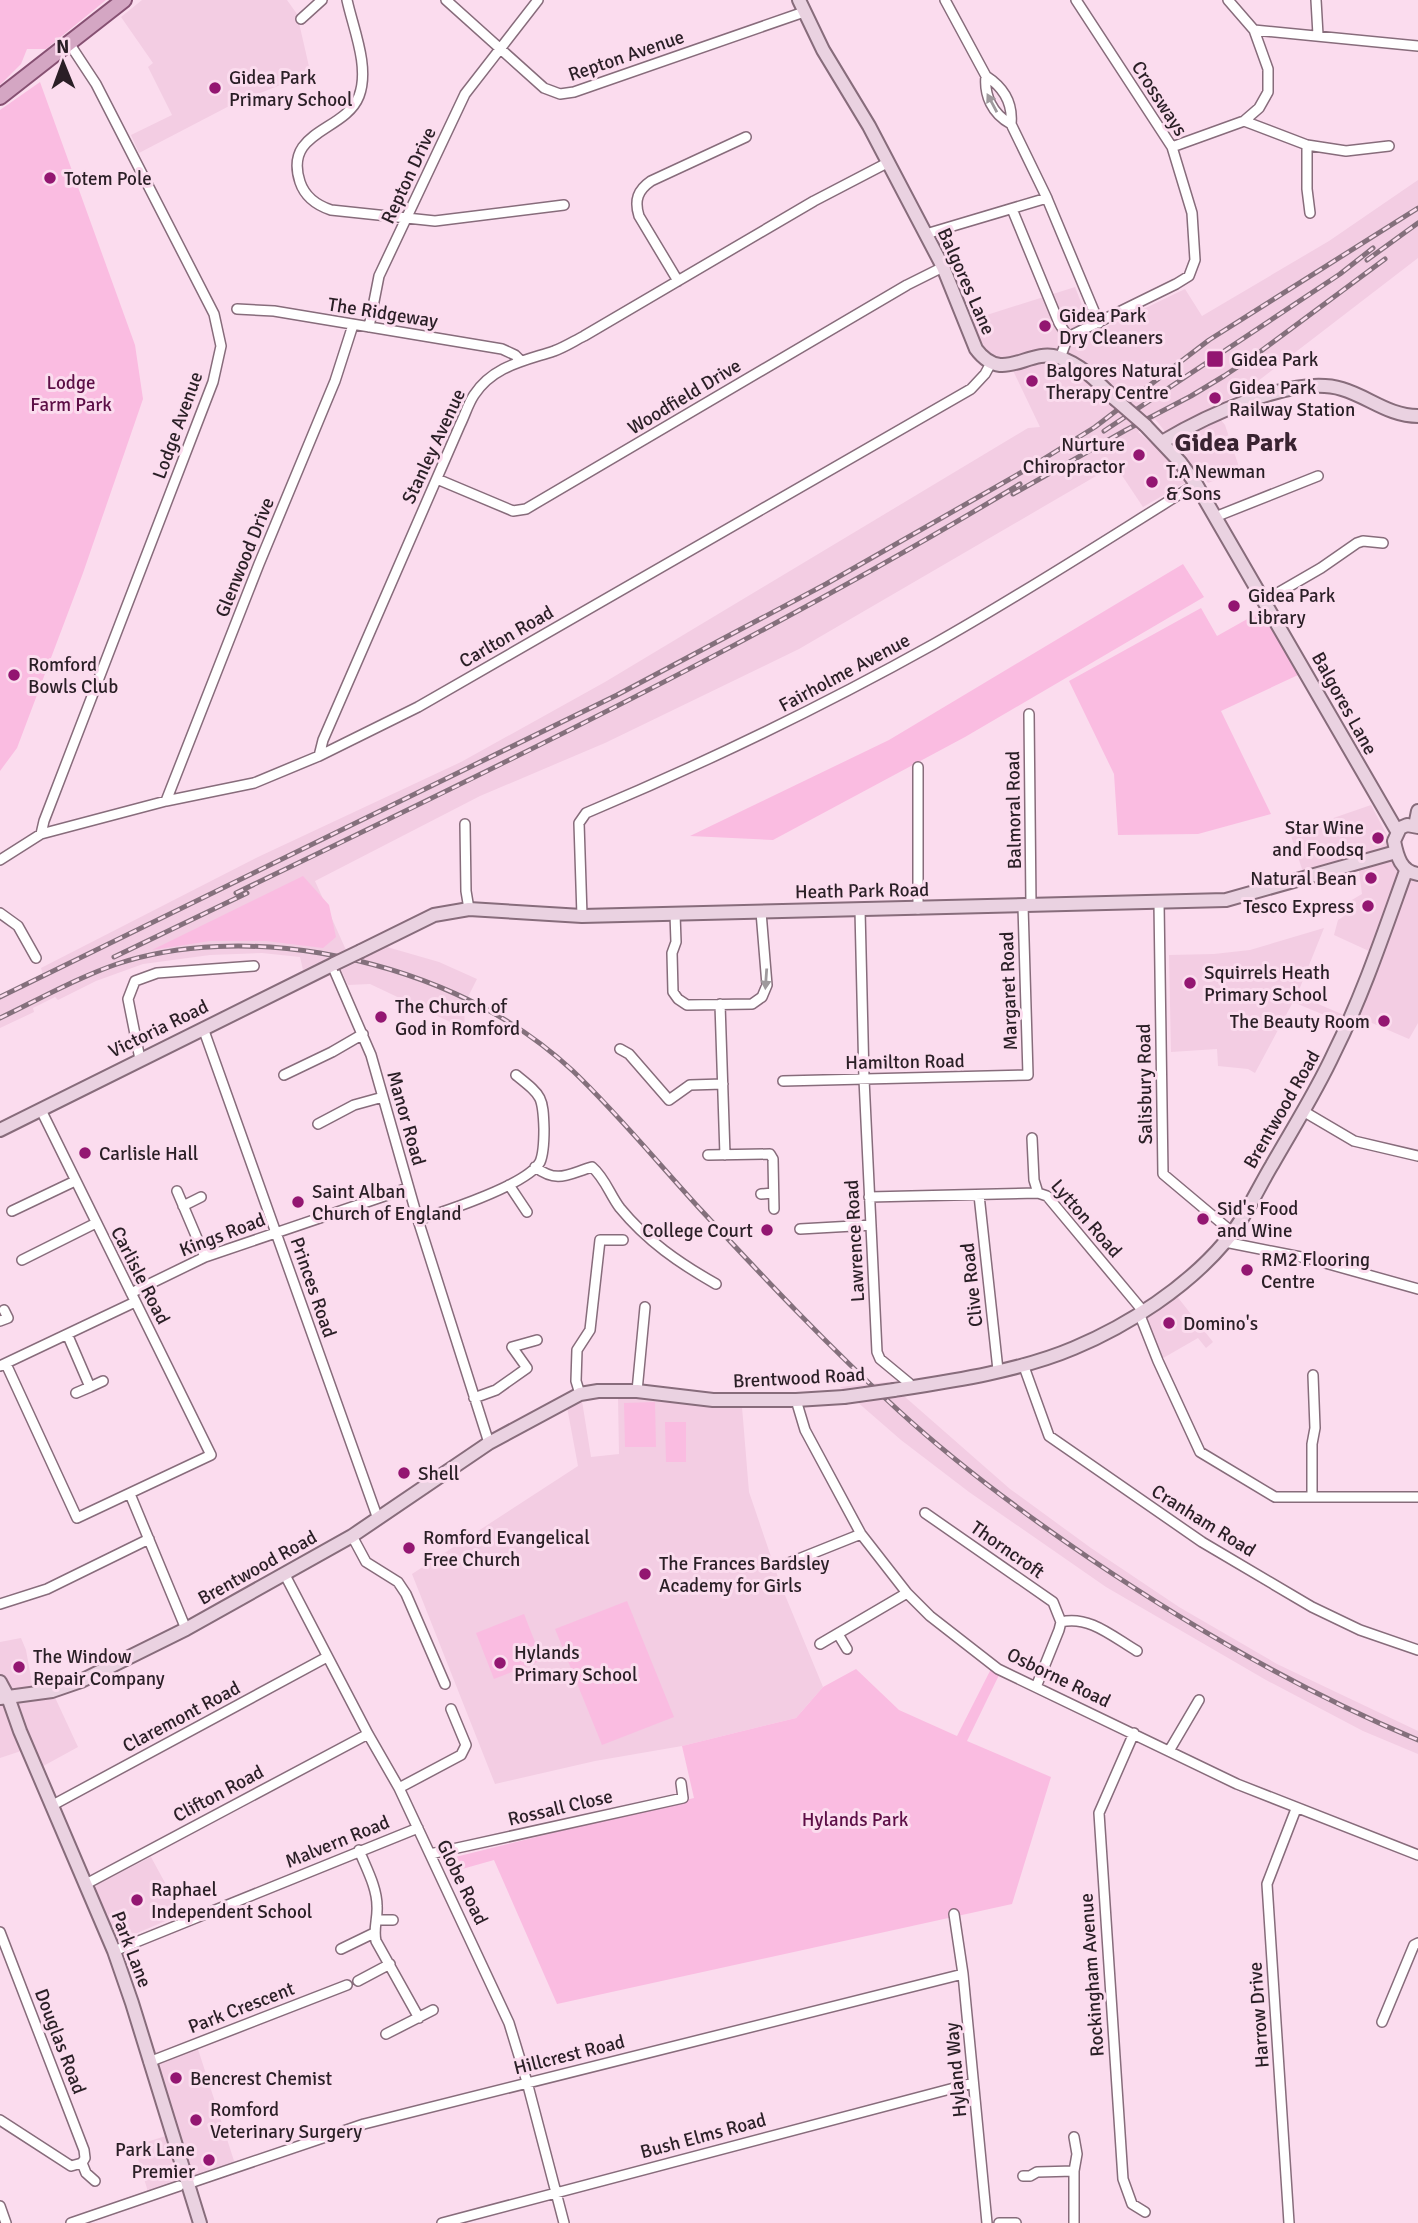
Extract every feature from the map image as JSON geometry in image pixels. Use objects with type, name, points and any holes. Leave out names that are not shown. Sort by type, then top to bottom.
[{"type":"main road","points":[[4,94],[124,0]]},
{"type":"street","points":[[301,19],[322,0]]},
{"type":"street","points":[[347,0],[362,62],[363,80],[360,94],[349,113],[305,142],[299,158],[298,174],[309,198],[319,206],[331,210],[435,221],[564,205]]},
{"type":"street","name":"Repton Avenue","points":[[446,0],[544,88],[566,94],[802,6]]},
{"type":"street","name":"Repton Drive","points":[[369,327],[377,282],[466,94],[538,0]]},
{"type":"street","points":[[945,0],[986,76],[994,81],[1007,98],[1012,115],[1011,124],[1047,198],[1099,323]]},
{"type":"street","name":"Crossways","points":[[1068,337],[1176,284],[1189,276],[1195,260],[1192,213],[1172,147],[1076,0]]},
{"type":"street","points":[[1172,147],[1244,121],[1259,108],[1268,92],[1268,69],[1254,30],[1228,0]]},
{"type":"street","points":[[1316,0],[1318,35]]},
{"type":"street","name":"Balgores Lane","points":[[802,6],[943,267],[976,349],[991,363],[1004,366],[1040,357],[1060,358],[1091,376],[1162,442],[1196,484],[1216,517],[1397,831]]},
{"type":"street","points":[[1254,30],[1418,46]]},
{"type":"street","name":"Lodge Avenue","points":[[41,834],[213,382],[221,346],[214,314],[130,155],[96,84],[69,43]]},
{"type":"street","points":[[986,76],[985,86],[990,103],[1003,120],[1011,124]]},
{"type":"street","points":[[1244,121],[1307,145],[1346,150],[1389,146]]},
{"type":"street","points":[[678,281],[639,216],[637,196],[642,187],[651,181],[746,137]]},
{"type":"street","points":[[1307,145],[1310,213]]},
{"type":"street","name":"Stanley Avenue","points":[[319,756],[323,740],[475,394],[491,377],[520,360],[566,346],[814,201],[887,163]]},
{"type":"street","points":[[926,234],[1047,198]]},
{"type":"street","points":[[1012,209],[1059,323],[1068,337],[1060,358]]},
{"type":"street","name":"Woodfield Drive","points":[[437,479],[513,511],[526,509],[906,285],[943,267]]},
{"type":"street","name":"The Ridgeway","points":[[237,309],[274,311],[502,349],[520,360]]},
{"type":"street","name":"Glenwood Drive","points":[[166,801],[259,564],[335,381],[353,325]]},
{"type":"street","name":"Carlton Road","points":[[0,860],[41,834],[166,801],[254,783],[319,756],[418,707],[964,393],[985,374],[991,363]]},
{"type":"street","points":[[1162,442],[1219,411],[1306,387],[1341,388],[1391,412],[1418,416]]},
{"type":"street","points":[[1216,517],[1318,476]]},
{"type":"street","name":"Fairholme Avenue","points":[[582,916],[579,822],[586,813],[688,770],[827,702],[936,643],[1196,484]]},
{"type":"street","points":[[1264,601],[1321,568],[1357,543],[1383,543]]},
{"type":"street","name":"Balmoral Road","points":[[1027,906],[1029,714]]},
{"type":"street","points":[[918,767],[918,909]]},
{"type":"street","points":[[1412,872],[1396,852],[1394,841],[1397,831],[1407,825],[1416,826],[1418,811]]},
{"type":"street","points":[[465,824],[466,891],[469,909]]},
{"type":"street","name":"Heath Park Road","points":[[333,964],[434,915],[469,909],[582,916],[1226,900],[1396,852]]},
{"type":"street","name":"Brentwood Road","points":[[4,1697],[52,1691],[81,1681],[186,1629],[352,1536],[489,1443],[580,1394],[637,1391],[713,1400],[844,1397],[910,1388],[1023,1364],[1072,1349],[1102,1335],[1141,1312],[1194,1272],[1229,1237],[1335,1053],[1412,872]]},
{"type":"street","name":"Salisbury Road","points":[[1159,903],[1163,1174],[1229,1237]]},
{"type":"street","name":"Margaret Road","points":[[1027,906],[1028,1075]]},
{"type":"street","name":"Lawrence Road","points":[[860,910],[864,1079],[877,1352],[880,1360],[909,1383],[910,1388]]},
{"type":"street","points":[[675,914],[673,992],[678,999],[687,1005],[752,1004],[762,997],[767,985],[761,912]]},
{"type":"street","points":[[0,913],[18,926],[36,958]]},
{"type":"street","name":"Victoria Road","points":[[0,1130],[333,964]]},
{"type":"street","name":"Manor Road","points":[[333,964],[363,1034],[408,1188],[489,1443]]},
{"type":"street","points":[[140,1059],[128,999],[135,981],[157,973],[254,966]]},
{"type":"street","points":[[720,1004],[725,1155]]},
{"type":"street","name":"Princes Road","points":[[203,1028],[378,1518]]},
{"type":"street","points":[[284,1075],[363,1034]]},
{"type":"street","points":[[620,1049],[629,1054],[669,1100],[690,1085],[723,1084]]},
{"type":"street","points":[[418,1220],[509,1185],[540,1161],[544,1141],[543,1102],[537,1092],[516,1075]]},
{"type":"street","name":"Hamilton Road","points":[[783,1081],[1028,1075]]},
{"type":"street","points":[[318,1124],[354,1105],[383,1097]]},
{"type":"street","name":"Carlisle Road","points":[[41,1110],[211,1455],[130,1494]]},
{"type":"street","points":[[1303,1111],[1354,1141],[1418,1156]]},
{"type":"street","name":"Lytton Road","points":[[1032,1138],[1034,1180],[1038,1193],[1047,1196],[1141,1312],[1158,1361],[1200,1452],[1275,1497],[1418,1497]]},
{"type":"street","points":[[708,1155],[770,1154],[773,1159],[774,1209]]},
{"type":"street","points":[[535,1167],[548,1177],[558,1177],[592,1167],[599,1172],[618,1206],[644,1235],[675,1261],[716,1284]]},
{"type":"street","points":[[12,1212],[75,1181]]},
{"type":"street","points":[[509,1185],[527,1212]]},
{"type":"street","name":"Kings Road","points":[[3,1365],[68,1336],[205,1257],[408,1188]]},
{"type":"street","points":[[177,1191],[205,1257]]},
{"type":"street","points":[[761,1194],[773,1193]]},
{"type":"street","points":[[869,1197],[1038,1193]]},
{"type":"street","name":"Clive Road","points":[[979,1195],[998,1370]]},
{"type":"street","points":[[183,1206],[201,1197]]},
{"type":"street","points":[[22,1260],[96,1223]]},
{"type":"street","points":[[800,1229],[871,1225]]},
{"type":"street","points":[[1229,1237],[1418,1289]]},
{"type":"street","points":[[580,1394],[576,1381],[577,1350],[590,1330],[600,1240],[623,1240]]},
{"type":"street","points":[[637,1391],[645,1307]]},
{"type":"street","points":[[0,1321],[8,1318],[4,1310]]},
{"type":"street","points":[[68,1336],[90,1387]]},
{"type":"street","points":[[474,1398],[496,1390],[527,1368],[512,1347],[537,1340]]},
{"type":"street","name":"Cranham Road","points":[[1023,1364],[1049,1436],[1202,1542],[1312,1607],[1360,1630],[1418,1650]]},
{"type":"street","points":[[3,1365],[77,1518],[130,1494],[186,1629]]},
{"type":"street","points":[[1312,1496],[1312,1444],[1315,1428],[1313,1376]]},
{"type":"street","points":[[76,1393],[103,1381]]},
{"type":"street","name":"Osborne Road","points":[[796,1400],[805,1430],[861,1534],[907,1593],[947,1630],[998,1669],[1237,1784],[1418,1855]]},
{"type":"street","name":"Thorncroft","points":[[925,1513],[1053,1602],[1061,1622]]},
{"type":"street","points":[[786,1564],[861,1534]]},
{"type":"street","points":[[352,1536],[366,1562],[398,1582],[406,1594],[445,1684]]},
{"type":"street","points":[[0,1604],[47,1589],[149,1539]]},
{"type":"street","name":"Globe Road","points":[[285,1575],[399,1788],[509,2023],[564,2223]]},
{"type":"street","points":[[820,1644],[907,1593]]},
{"type":"street","points":[[1036,1687],[1061,1622],[1073,1619],[1088,1622],[1137,1651]]},
{"type":"street","points":[[838,1634],[847,1649]]},
{"type":"street","name":"Claremont Road","points":[[51,1806],[327,1657]]},
{"type":"street","name":"Park Lane","points":[[0,1682],[4,1697],[114,1951],[132,2003],[183,2185],[200,2223]]},
{"type":"street","points":[[1168,1751],[1199,1700]]},
{"type":"street","points":[[399,1788],[461,1755],[466,1745],[451,1709]]},
{"type":"street","name":"Rockingham Avenue","points":[[1134,1733],[1099,1813],[1123,2179],[1132,2204],[1145,2212]]},
{"type":"street","name":"Clifton Road","points":[[86,1884],[368,1734]]},
{"type":"street","name":"Rossall Close","points":[[430,1854],[683,1798],[681,1783]]},
{"type":"street","name":"Harrow Drive","points":[[1289,2223],[1268,1884],[1296,1809]]},
{"type":"street","name":"Malvern Road","points":[[114,1951],[418,1828]]},
{"type":"street","points":[[359,1850],[374,1886],[377,1903],[374,1933],[376,1941],[419,2018]]},
{"type":"street","name":"Hyland Way","points":[[954,1914],[963,1974],[987,2223]]},
{"type":"street","points":[[377,1920],[393,1920]]},
{"type":"street","name":"Douglas Road","points":[[0,1932],[84,2150],[85,2158],[82,2163]]},
{"type":"street","points":[[341,1949],[374,1933]]},
{"type":"street","points":[[1382,2022],[1414,1945],[1418,1943]]},
{"type":"street","points":[[358,1981],[390,1964]]},
{"type":"street","name":"Hillcrest Road","points":[[71,2223],[120,2201],[183,2185],[364,2124],[963,1974]]},
{"type":"street","name":"Park Crescent","points":[[149,2062],[347,1984]]},
{"type":"street","points":[[386,2034],[433,2010]]},
{"type":"street","name":"Bush Elms Road","points":[[442,2223],[973,2083]]},
{"type":"street","points":[[0,2120],[66,2164],[75,2166],[82,2163],[86,2173],[95,2181]]},
{"type":"street","points":[[1074,2137],[1077,2154],[1074,2171],[1074,2223]]},
{"type":"street","points":[[1028,2179],[1037,2172],[1074,2171]]},
{"type":"street","points":[[0,2206],[6,2223]]},
{"type":"street","points":[[999,2223],[1016,2223]]},
{"type":"shaded area","name":"Gidea Park Primary School","points":[[142,0],[287,0],[297,14],[310,71],[235,103],[139,153],[131,135],[172,115],[148,67],[153,63],[121,17]]},
{"type":"shaded area","points":[[1418,180],[1418,258],[1245,391],[1211,408],[1225,425],[1240,470],[1208,483],[1200,474],[1143,507],[1115,465],[799,649],[605,743],[480,796],[315,881],[346,950],[303,970],[300,957],[262,953],[210,955],[143,964],[96,981],[58,1000],[55,997],[33,1008],[34,1012],[0,1028],[0,995],[43,975],[41,968],[258,857],[461,762],[605,682],[1028,428],[1040,427],[1008,360],[989,356],[977,345],[968,321],[1075,287],[1092,330],[1100,330],[1185,289],[1202,316],[1329,241]],"holes":[[[1155,419],[1167,434],[1151,443],[1138,432]]]},
{"type":"shaded area","points":[[1371,805],[1406,871],[1418,873],[1418,1023],[1409,1039],[1358,1017],[1382,957],[1334,935],[1338,920],[1350,912],[1350,901],[1362,894],[1357,856],[1303,872],[1290,833]]},
{"type":"shaded area","points":[[1324,928],[1297,995],[1344,1015],[1341,1022],[1293,1002],[1255,1073],[1248,1069],[1218,1066],[1217,1049],[1171,1052],[1169,955],[1250,950]]},
{"type":"shaded area","points":[[387,947],[439,962],[477,979],[464,1005],[465,1029],[370,984],[348,985],[341,970]]},
{"type":"shaded area","points":[[1172,1290],[1213,1342],[1206,1348],[1198,1338],[1158,1361],[1139,1313]]},
{"type":"shaded area","points":[[888,1382],[1010,1489],[1091,1548],[1179,1607],[1277,1664],[1418,1731],[1418,1754],[1363,1731],[1266,1680],[1106,1587],[969,1492],[901,1440],[840,1387]]},
{"type":"shaded area","name":"The Frances Bardsley Academy for Girls","points":[[618,1397],[742,1407],[749,1492],[780,1583],[823,1687],[796,1718],[682,1746],[595,1761],[495,1784],[412,1574],[578,1466],[567,1407],[582,1401],[591,1457],[619,1454]]},
{"type":"shaded area","points":[[21,1638],[26,1650],[34,1694],[52,1691],[78,1747],[36,1770],[27,1749],[0,1758],[0,1642]]},
{"type":"shaded area","name":"Raphael Independent School","points":[[151,1857],[182,1914],[116,1942],[92,1887]]},
{"type":"shaded area","points":[[196,2043],[236,2167],[149,2195],[134,2146],[172,2134],[149,2062]]},
{"type":"green space","points":[[0,0],[106,0],[46,49],[27,49],[21,64],[0,85]]},
{"type":"green space","name":"Lodge Farm Park","points":[[40,82],[135,345],[143,399],[83,573],[17,748],[0,771],[0,110]]},
{"type":"green space","points":[[1183,564],[1204,597],[965,737],[773,840],[690,836],[889,740]]},
{"type":"green space","points":[[1201,608],[1217,636],[1258,613],[1260,616],[1263,614],[1298,675],[1221,711],[1271,814],[1198,834],[1118,835],[1114,774],[1069,681]]},
{"type":"green space","points":[[303,876],[329,905],[336,937],[323,948],[266,941],[210,941],[152,950]]},
{"type":"green space","points":[[655,1402],[656,1447],[625,1447],[624,1403]]},
{"type":"green space","points":[[665,1422],[686,1422],[686,1462],[666,1462]]},
{"type":"green space","points":[[627,1601],[674,1717],[602,1745],[555,1629]]},
{"type":"green space","points":[[524,1614],[542,1660],[494,1679],[476,1633]]},
{"type":"green space","name":"Hylands Park","points":[[993,1665],[1001,1671],[967,1741],[1051,1777],[1012,1904],[557,2004],[494,1860],[448,1873],[443,1860],[694,1798],[682,1746],[796,1718],[823,1687],[856,1669],[899,1710],[957,1736]]},
{"type":"railway","points":[[0,997],[617,695],[826,584],[1029,468],[1095,427],[1209,340],[1418,208]]},
{"type":"railway","points":[[1367,260],[1418,223]]},
{"type":"railway","points":[[1104,431],[1340,274],[1373,248]]},
{"type":"railway","points":[[1013,494],[1224,376],[1385,259]]},
{"type":"railway","points":[[236,893],[534,748],[731,647],[925,540],[1020,484]]},
{"type":"railway","points":[[114,957],[247,893]]},
{"type":"railway","points":[[0,1018],[72,982],[117,964],[166,952],[218,946],[295,949],[355,960],[422,980],[487,1009],[546,1048],[590,1087],[725,1236],[822,1337],[921,1431],[1015,1506],[1089,1558],[1208,1634],[1290,1680],[1418,1740]]},
{"type":"place","name":"Gidea Park Primary School","points":[[215,88]]},
{"type":"place","name":"Totem Pole","points":[[50,178]]},
{"type":"place","name":"Gidea Park Dry Cleaners","points":[[1045,326]]},
{"type":"place","name":"Gidea Park","points":[[1215,359]]},
{"type":"place","name":"Balgores Natural Therapy Centre","points":[[1032,381]]},
{"type":"place","name":"Gidea Park Railway Station","points":[[1215,398]]},
{"type":"place","name":"Nurture Chiropractor","points":[[1139,455]]},
{"type":"place","name":"T.A Newman & Sons","points":[[1152,482]]},
{"type":"place","name":"Gidea Park Library","points":[[1234,606]]},
{"type":"place","name":"Romford Bowls Club","points":[[14,675]]},
{"type":"place","name":"Star Wine and Foodsq","points":[[1378,838]]},
{"type":"place","name":"Natural Bean","points":[[1371,878]]},
{"type":"place","name":"Tesco Express","points":[[1368,906]]},
{"type":"place","name":"Squirrels Heath Primary School","points":[[1190,983]]},
{"type":"place","name":"The Church of God in Romford","points":[[381,1017]]},
{"type":"place","name":"The Beauty Room","points":[[1384,1021]]},
{"type":"place","name":"Carlisle Hall","points":[[85,1153]]},
{"type":"place","name":"Saint Alban Church of England","points":[[298,1202]]},
{"type":"place","name":"Sid's Food and Wine","points":[[1203,1219]]},
{"type":"place","name":"College Court","points":[[767,1230]]},
{"type":"place","name":"RM2 Flooring Centre","points":[[1247,1270]]},
{"type":"place","name":"Domino's","points":[[1169,1323]]},
{"type":"place","name":"Shell","points":[[404,1473]]},
{"type":"place","name":"Romford Evangelical Free Church","points":[[409,1548]]},
{"type":"place","name":"The Frances Bardsley Academy for Girls","points":[[645,1574]]},
{"type":"place","name":"Hylands Primary School","points":[[500,1663]]},
{"type":"place","name":"The Window Repair Company","points":[[19,1667]]},
{"type":"place","name":"Raphael Independent School","points":[[137,1900]]},
{"type":"place","name":"Bencrest Chemist","points":[[176,2078]]},
{"type":"place","name":"Romford Veterinary Surgery","points":[[196,2120]]},
{"type":"place","name":"Park Lane Premier","points":[[209,2160]]},
{"type":"district","name":"Gidea Park","points":[[1236,442]]}]
